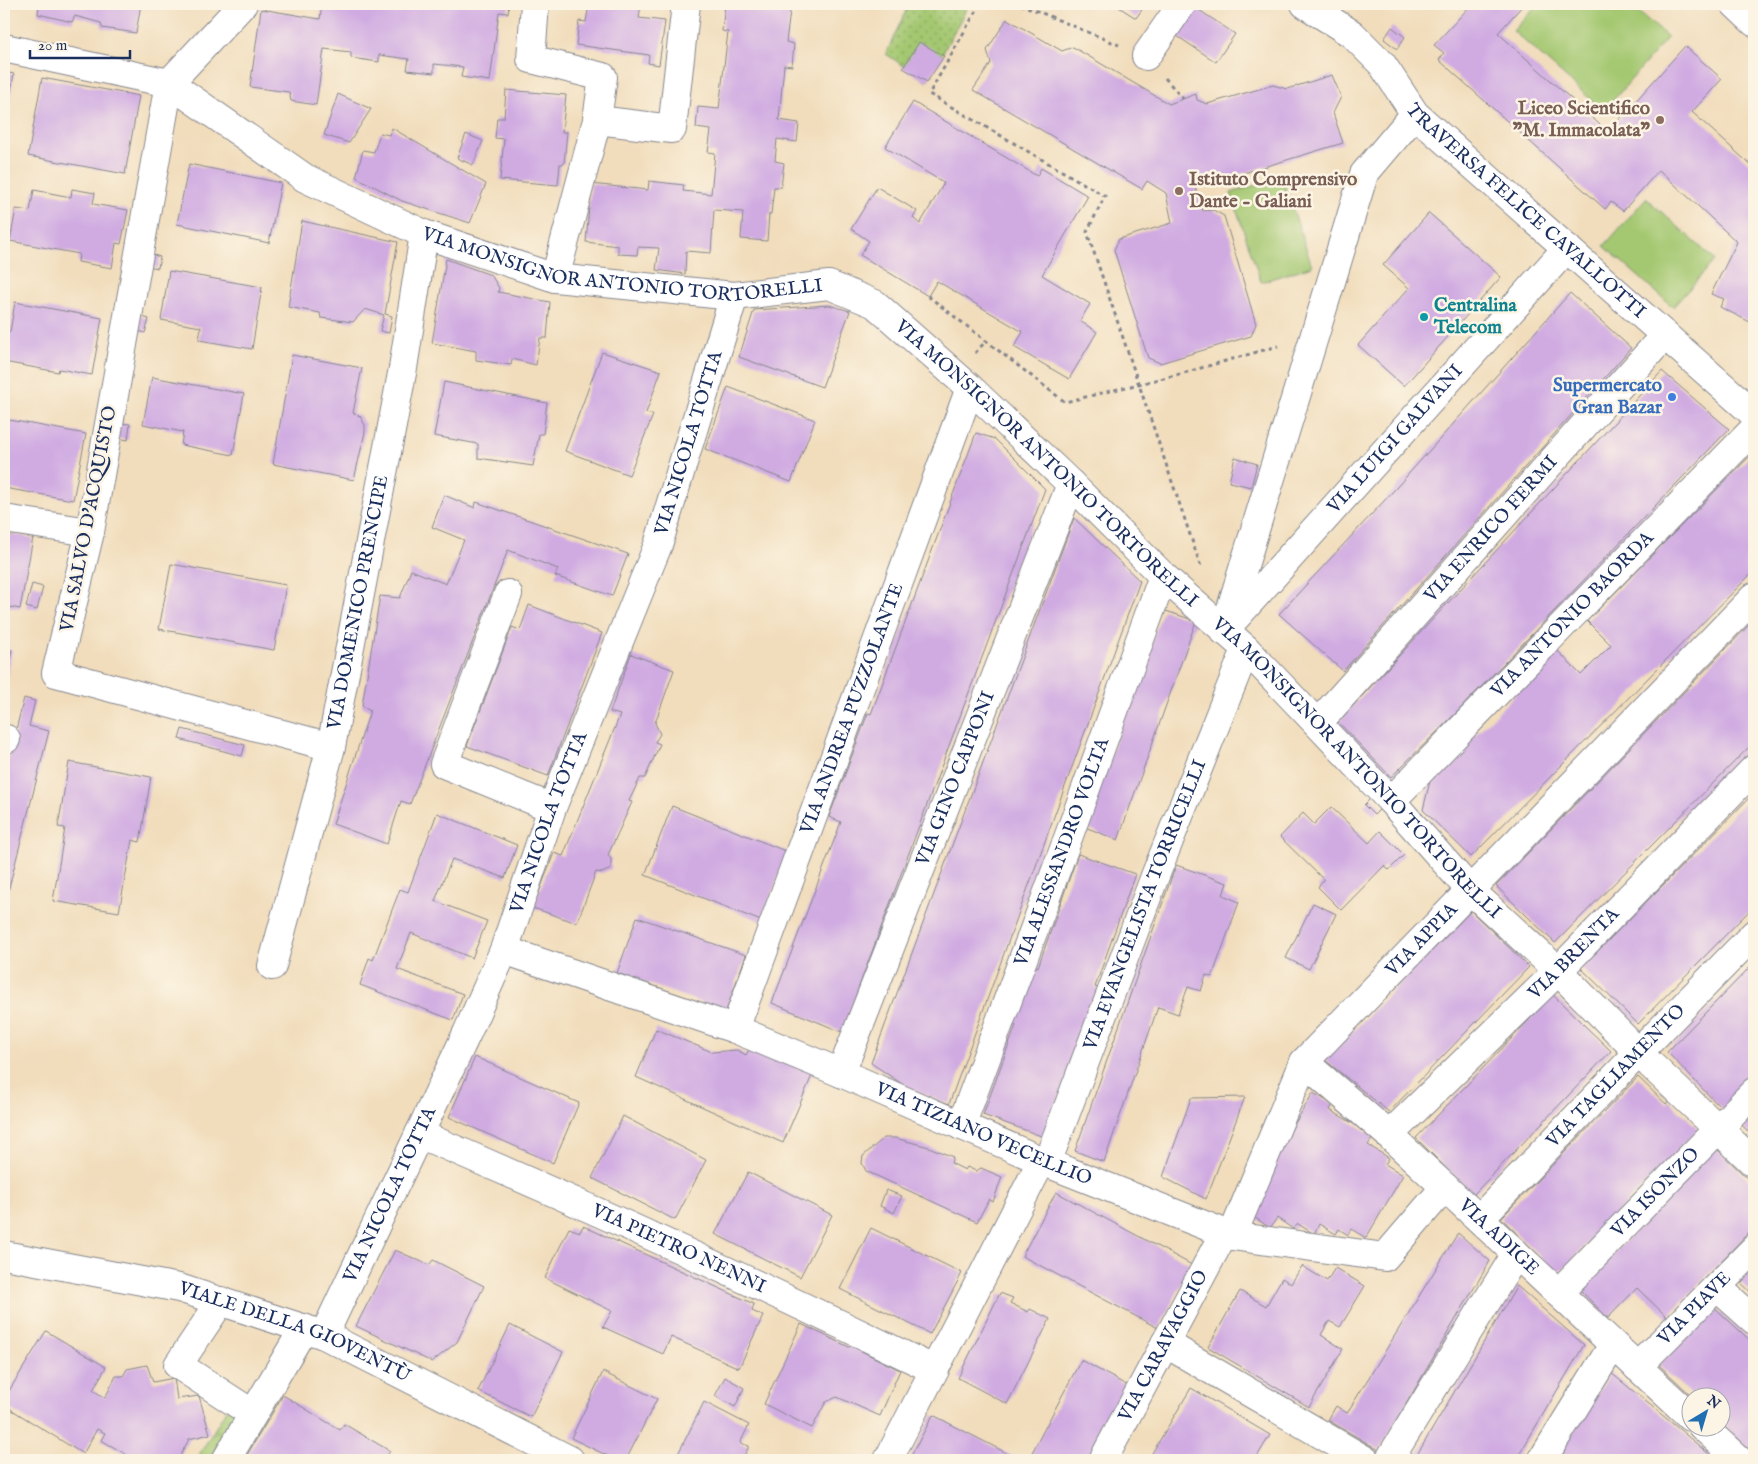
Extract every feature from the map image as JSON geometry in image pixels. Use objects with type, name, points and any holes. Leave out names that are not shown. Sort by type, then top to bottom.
[{"type":"street","points":[[4,48],[168,83],[243,4]]},
{"type":"street","points":[[536,4],[530,59],[603,77],[597,120],[555,278]]},
{"type":"street","points":[[597,120],[672,129],[686,4]]},
{"type":"street","points":[[1146,56],[1182,4]]},
{"type":"street","name":"TRAVERSA FELICE CAVALLOTTI","points":[[1305,4],[1352,34],[1382,64],[1415,114],[1754,414]]},
{"type":"street","points":[[1735,4],[1754,22]]},
{"type":"street","name":"VIA MONSIGNOR ANTONIO TORTORELLI","points":[[168,83],[305,178],[424,234],[555,278],[734,296],[828,284],[875,304],[970,388],[1071,484],[1163,576],[1246,649],[1391,801],[1470,890],[1558,971],[1638,1052],[1754,1163]]},
{"type":"street","name":"VIA SALVO D'ACQUISTO","points":[[168,83],[90,532],[56,673],[331,747]]},
{"type":"street","points":[[1224,631],[1364,174],[1415,114]]},
{"type":"street","name":"VIA DOMENICO PRENCIPE","points":[[272,966],[331,747],[404,368],[424,234]]},
{"type":"street","name":"VIA LUIGI GALVANI","points":[[1224,631],[1567,248]]},
{"type":"street","name":"VIA NICOLA TOTTA","points":[[226,1460],[253,1414],[314,1331],[419,1134],[504,950],[552,808],[658,545],[734,296]]},
{"type":"street","name":"VIA ENRICO FERMI","points":[[1318,723],[1665,335]]},
{"type":"street","name":"VIA ANDREA PUZZOLANTE","points":[[735,1029],[970,388]]},
{"type":"street","name":"VIA ANTONIO BAORDA","points":[[1391,801],[1754,429]]},
{"type":"street","name":"VIA GINO CAPPONI","points":[[842,1073],[1071,484]]},
{"type":"street","points":[[4,519],[90,532]]},
{"type":"street","name":"VIA ALESSANDRO VOLTA","points":[[961,1126],[1163,576]]},
{"type":"street","points":[[508,594],[444,764],[552,808]]},
{"type":"street","name":"VIA APPIA","points":[[1228,1234],[1304,1062],[1754,598]]},
{"type":"street","name":"VIA EVANGELISTA TORRICELLI","points":[[888,1460],[1045,1162],[1155,876],[1246,649]]},
{"type":"street","name":"VIA BRENTA","points":[[1389,1135],[1558,971],[1754,769]]},
{"type":"street","name":"VIA TAGLIAMENTO","points":[[1479,1219],[1638,1052],[1754,934]]},
{"type":"street","name":"VIA TIZIANO VECELLIO","points":[[504,950],[735,1029],[842,1073],[1045,1162],[1228,1234],[1385,1257],[1445,1188]]},
{"type":"street","name":"VIA ADIGE","points":[[1304,1062],[1389,1135],[1680,1407]]},
{"type":"street","name":"VIA ISONZO","points":[[1558,1294],[1754,1092]]},
{"type":"street","name":"VIA PIETRO NENNI","points":[[419,1134],[560,1194],[809,1309],[935,1370]]},
{"type":"street","name":"VIA CARAVAGGIO","points":[[1103,1460],[1165,1343],[1228,1234]]},
{"type":"street","name":"VIA PIAVE","points":[[1637,1367],[1754,1249]]},
{"type":"street","points":[[1389,1460],[1516,1254]]},
{"type":"street","name":"VIALE DELLA GIOVENTÙ","points":[[4,1255],[170,1286],[314,1331],[570,1460]]},
{"type":"street","points":[[1718,1287],[1754,1320]]},
{"type":"street","points":[[221,1301],[178,1365],[253,1414]]},
{"type":"street","points":[[1165,1343],[1364,1460]]},
{"type":"street","points":[[1542,1460],[1613,1345]]},
{"type":"street","points":[[1713,1436],[1739,1460]]},
{"type":"path","points":[[980,4],[929,94],[1106,196],[1087,232],[1202,570]]},
{"type":"path","points":[[1020,4],[1146,56]]},
{"type":"path","points":[[928,296],[1065,402],[1139,385],[1314,335]]},
{"type":"green space","points":[[909,4],[969,4],[927,82],[886,54]]},
{"type":"green space","points":[[1538,4],[1629,4],[1668,37],[1604,111],[1513,31]]},
{"type":"green space","points":[[1282,177],[1312,266],[1261,282],[1231,193]]},
{"type":"green space","points":[[1646,198],[1715,260],[1673,307],[1604,246]]},
{"type":"green space","points":[[228,1407],[253,1423],[232,1460],[196,1460]]},
{"type":"building","points":[[39,4],[141,4],[136,33],[102,28],[101,23],[75,16],[72,22],[38,14]]},
{"type":"building","points":[[322,4],[509,4],[508,13],[499,12],[490,81],[461,77],[463,67],[434,64],[434,73],[407,70],[409,59],[379,55],[379,62],[351,58],[351,52],[324,49],[316,105],[291,101],[289,92],[250,87],[261,9],[320,19]]},
{"type":"building","points":[[589,4],[641,4],[639,18],[665,21],[659,65],[648,63],[649,55],[576,45],[579,21],[586,22]]},
{"type":"building","points":[[725,4],[791,4],[786,42],[794,44],[792,66],[784,65],[779,120],[799,123],[797,142],[777,139],[775,161],[784,163],[781,187],[774,187],[767,241],[741,239],[743,212],[714,210],[711,253],[686,251],[685,274],[656,270],[659,248],[638,247],[637,255],[618,254],[618,246],[586,242],[591,184],[648,190],[649,181],[684,185],[683,191],[711,194],[715,153],[708,152],[711,130],[696,128],[698,107],[719,109],[728,32],[722,31]]},
{"type":"building","points":[[1114,4],[1146,4],[1136,18]]},
{"type":"building","points":[[1472,4],[1524,4],[1498,33],[1608,132],[1685,46],[1722,79],[1692,112],[1754,168],[1754,324],[1720,307],[1724,299],[1711,294],[1737,242],[1659,170],[1623,211],[1611,202],[1605,209],[1439,60],[1444,53],[1434,45]]},
{"type":"building","points":[[1196,8],[1235,34],[1216,62],[1177,36]]},
{"type":"building","name":"Istituto Comprensivo Dante - Galiani","points":[[1007,19],[1062,51],[1073,47],[1169,104],[1196,94],[1197,100],[1207,104],[1273,85],[1287,89],[1332,75],[1341,97],[1333,113],[1343,143],[1214,182],[1213,179],[1194,184],[1203,211],[1213,210],[1224,216],[1256,324],[1251,336],[1160,363],[1148,358],[1114,250],[1119,239],[1172,223],[1166,193],[1147,181],[1142,189],[973,90],[991,63],[987,50]]},
{"type":"building","points":[[1392,27],[1405,37],[1397,49],[1384,39]]},
{"type":"building","points":[[919,42],[944,56],[927,82],[903,68]]},
{"type":"building","points":[[4,72],[14,74],[5,125],[4,125]]},
{"type":"building","points":[[42,78],[139,96],[125,174],[28,156]]},
{"type":"building","points":[[506,90],[566,95],[562,132],[567,132],[564,164],[560,164],[558,185],[500,180],[504,139],[495,138],[497,118],[504,118]]},
{"type":"building","points":[[338,94],[371,109],[349,143],[324,135]]},
{"type":"building","points":[[913,102],[1037,176],[1041,168],[1088,196],[1042,275],[1090,304],[1080,321],[1097,332],[1069,379],[1014,347],[1023,332],[937,281],[928,296],[860,255],[869,241],[851,229],[877,187],[917,211],[913,218],[920,224],[944,183],[885,147]]},
{"type":"building","points":[[392,128],[486,184],[470,223],[402,201],[356,177],[363,150],[374,152],[380,133],[389,135]]},
{"type":"building","points":[[466,134],[483,141],[473,165],[457,158]]},
{"type":"building","points":[[189,164],[281,183],[269,243],[177,224]]},
{"type":"building","points":[[72,189],[95,193],[93,204],[128,210],[121,244],[116,243],[112,268],[78,262],[79,254],[10,241],[16,209],[30,211],[34,190],[71,197]]},
{"type":"building","name":"Centralina Telecom","points":[[1429,213],[1501,277],[1404,386],[1358,345],[1409,288],[1383,265]]},
{"type":"building","points":[[302,221],[398,242],[385,314],[392,316],[389,333],[380,331],[384,315],[365,309],[353,322],[321,318],[320,313],[288,307]]},
{"type":"building","points":[[151,254],[160,257],[158,268],[148,266]]},
{"type":"building","points":[[446,259],[491,275],[499,288],[498,292],[550,302],[547,338],[540,338],[536,365],[512,359],[511,365],[476,360],[476,351],[432,343]]},
{"type":"building","points":[[169,271],[262,287],[252,349],[199,340],[201,327],[161,320]]},
{"type":"building","points":[[1570,293],[1631,348],[1343,671],[1279,614],[1396,488]]},
{"type":"building","points":[[15,302],[102,318],[92,375],[59,369],[58,372],[4,362],[4,330],[10,332]]},
{"type":"building","points":[[829,305],[850,311],[822,387],[739,357],[754,310]]},
{"type":"building","points":[[139,316],[149,319],[145,333],[136,330]]},
{"type":"building","points":[[602,352],[661,371],[646,413],[653,415],[629,475],[565,451]]},
{"type":"building","points":[[292,355],[362,368],[353,413],[360,416],[365,425],[365,432],[354,480],[273,464]]},
{"type":"building","points":[[1662,371],[1729,429],[1456,713],[1391,777],[1338,722]]},
{"type":"building","points":[[152,377],[244,394],[233,455],[181,445],[183,432],[143,424]]},
{"type":"building","points":[[444,382],[547,403],[543,434],[539,434],[533,466],[478,458],[478,444],[434,436]]},
{"type":"building","points":[[728,387],[815,420],[791,482],[705,449]]},
{"type":"building","points":[[4,419],[86,434],[73,500],[4,488]]},
{"type":"building","points":[[120,423],[130,424],[128,440],[117,438]]},
{"type":"building","points":[[976,433],[995,439],[1045,489],[842,1032],[772,1003],[841,822],[829,817],[868,713],[871,714]]},
{"type":"building","points":[[1753,453],[1754,571],[1471,857],[1423,810],[1430,781],[1558,651],[1581,675],[1611,645],[1587,621]]},
{"type":"building","points":[[1235,457],[1257,464],[1251,487],[1229,482]]},
{"type":"building","points":[[444,495],[475,508],[476,502],[628,554],[612,596],[555,576],[558,569],[508,550],[410,804],[401,801],[387,844],[333,824],[370,711],[362,706],[380,596],[400,598],[411,570],[446,584],[464,540],[432,527]]},
{"type":"building","points":[[1074,518],[1140,581],[949,1104],[908,1088],[871,1063]]},
{"type":"building","points":[[4,533],[33,538],[20,609],[4,606]]},
{"type":"building","points":[[171,564],[286,585],[274,650],[159,629]]},
{"type":"building","points":[[32,584],[43,587],[37,610],[26,607]]},
{"type":"building","points":[[529,605],[602,633],[548,776],[467,746],[512,627],[520,630]]},
{"type":"building","points":[[1163,610],[1196,621],[1118,840],[1085,827]]},
{"type":"building","points":[[1754,620],[1754,742],[1555,943],[1496,886]]},
{"type":"building","points":[[4,649],[12,650],[5,687],[4,687]]},
{"type":"building","points":[[631,654],[674,670],[655,723],[660,734],[655,742],[660,744],[645,778],[640,778],[629,801],[632,802],[608,855],[611,859],[611,869],[602,873],[596,872],[577,923],[533,908],[554,853],[563,856],[620,715],[610,712]]},
{"type":"building","points":[[24,698],[35,701],[29,726],[49,731],[4,907],[4,777]]},
{"type":"building","points":[[182,729],[245,745],[242,756],[179,739]]},
{"type":"building","points":[[69,762],[151,777],[140,842],[132,840],[119,912],[53,901],[65,828],[58,827]]},
{"type":"building","points":[[1754,793],[1754,906],[1638,1024],[1581,968]]},
{"type":"building","points":[[1372,797],[1382,807],[1374,815],[1364,805]]},
{"type":"building","points":[[672,806],[788,852],[761,921],[645,875]]},
{"type":"building","points":[[1331,807],[1369,843],[1380,831],[1404,855],[1389,870],[1384,866],[1341,910],[1318,887],[1324,880],[1280,837],[1303,813],[1314,824]]},
{"type":"building","points":[[437,813],[517,845],[505,878],[452,859],[435,901],[487,921],[472,958],[411,933],[397,969],[463,994],[453,1020],[360,985],[369,958],[373,960],[400,889],[408,892]]},
{"type":"building","points":[[1078,854],[1135,874],[1095,987],[1100,989],[1044,1137],[983,1115],[1016,1025],[1012,1024],[1032,966],[1038,967]]},
{"type":"building","points":[[1176,865],[1227,883],[1223,895],[1239,902],[1212,977],[1206,975],[1201,991],[1188,987],[1178,1014],[1158,1007],[1104,1162],[1075,1151]]},
{"type":"building","points":[[1313,903],[1336,914],[1309,969],[1286,958]]},
{"type":"building","points":[[1471,911],[1529,967],[1389,1112],[1325,1060]]},
{"type":"building","points":[[637,917],[746,955],[726,1011],[617,973]]},
{"type":"building","points":[[1754,963],[1754,1076],[1722,1109],[1667,1052]]},
{"type":"building","points":[[1553,995],[1611,1051],[1473,1195],[1416,1138]]},
{"type":"building","points":[[656,1029],[712,1052],[737,1050],[746,1055],[752,1044],[814,1071],[783,1143],[636,1077]]},
{"type":"building","points":[[475,1057],[579,1103],[553,1163],[449,1117]]},
{"type":"building","points":[[1638,1077],[1666,1104],[1669,1100],[1698,1129],[1558,1274],[1501,1218]]},
{"type":"building","points":[[1313,1093],[1333,1104],[1330,1110],[1374,1136],[1368,1145],[1389,1158],[1385,1164],[1403,1175],[1366,1238],[1351,1229],[1348,1235],[1339,1229],[1336,1234],[1319,1224],[1314,1234],[1298,1224],[1293,1229],[1277,1218],[1270,1228],[1254,1217],[1282,1145]]},
{"type":"building","points":[[1245,1097],[1206,1199],[1163,1177],[1191,1098]]},
{"type":"building","points":[[1754,1113],[1754,1138],[1742,1125]]},
{"type":"building","points":[[623,1116],[706,1160],[675,1220],[592,1178]]},
{"type":"building","points":[[884,1138],[895,1138],[929,1147],[953,1157],[951,1163],[965,1170],[967,1167],[976,1171],[981,1168],[1002,1177],[993,1202],[989,1199],[977,1222],[866,1171],[862,1163],[863,1156]]},
{"type":"building","points":[[1716,1148],[1754,1185],[1754,1227],[1667,1317],[1637,1288],[1608,1318],[1579,1289]]},
{"type":"building","points":[[748,1172],[832,1215],[800,1277],[715,1234]]},
{"type":"building","points":[[886,1190],[902,1196],[894,1213],[880,1206]]},
{"type":"building","points":[[1056,1192],[1192,1265],[1158,1328],[1022,1256]]},
{"type":"building","points":[[583,1226],[754,1304],[752,1311],[763,1316],[739,1368],[671,1337],[663,1354],[603,1327],[612,1311],[545,1278],[569,1228],[580,1232]]},
{"type":"building","points":[[871,1228],[962,1273],[930,1334],[840,1289]]},
{"type":"building","points":[[1458,1233],[1490,1261],[1379,1450],[1328,1420],[1336,1406],[1347,1413]]},
{"type":"building","points":[[395,1250],[429,1265],[433,1260],[484,1286],[457,1342],[432,1362],[356,1326]]},
{"type":"building","points":[[1754,1265],[1754,1295],[1739,1281]]},
{"type":"building","points":[[1302,1266],[1327,1281],[1335,1268],[1365,1286],[1340,1327],[1329,1321],[1321,1335],[1343,1349],[1309,1407],[1208,1347],[1240,1291],[1266,1306],[1282,1278],[1291,1284]]},
{"type":"building","points":[[1517,1286],[1584,1345],[1516,1460],[1414,1460]]},
{"type":"building","points":[[1000,1293],[1013,1298],[1010,1303],[1028,1312],[1030,1309],[1050,1319],[1007,1404],[958,1378]]},
{"type":"building","points":[[1713,1306],[1754,1344],[1754,1454],[1730,1432],[1730,1386],[1681,1386],[1659,1365]]},
{"type":"building","points":[[801,1324],[900,1370],[880,1416],[837,1397],[826,1402],[812,1428],[764,1404]]},
{"type":"building","points":[[510,1325],[563,1352],[531,1417],[478,1391]]},
{"type":"building","points":[[46,1331],[106,1367],[93,1390],[105,1398],[116,1376],[123,1376],[127,1369],[147,1365],[153,1382],[174,1378],[177,1399],[199,1396],[210,1434],[189,1439],[178,1460],[136,1460],[101,1440],[105,1433],[97,1429],[83,1454],[4,1405],[4,1399]]},
{"type":"building","points":[[1081,1360],[1128,1386],[1089,1460],[1028,1460]]},
{"type":"building","points":[[603,1372],[657,1399],[626,1460],[616,1460],[571,1438]]},
{"type":"building","points":[[1610,1372],[1680,1430],[1680,1436],[1687,1436],[1716,1460],[1557,1460]]},
{"type":"building","points":[[725,1377],[744,1388],[735,1407],[715,1396]]},
{"type":"building","points":[[1191,1388],[1270,1435],[1255,1460],[1159,1460],[1151,1455]]},
{"type":"building","points":[[283,1395],[340,1430],[344,1424],[390,1451],[384,1460],[244,1460]]},
{"type":"building","points":[[704,1402],[749,1425],[740,1443],[749,1446],[742,1460],[675,1460]]},
{"type":"building","points":[[933,1415],[1020,1460],[909,1460]]},
{"type":"place","name":"Liceo Scientifico \"M. Immacolata\"","points":[[1660,120]]},
{"type":"place","name":"Istituto Comprensivo Dante - Galiani","points":[[1179,191]]},
{"type":"place","name":"Centralina Telecom","points":[[1424,317]]},
{"type":"place","name":"Supermercato Gran Bazar","points":[[1672,397]]}]
